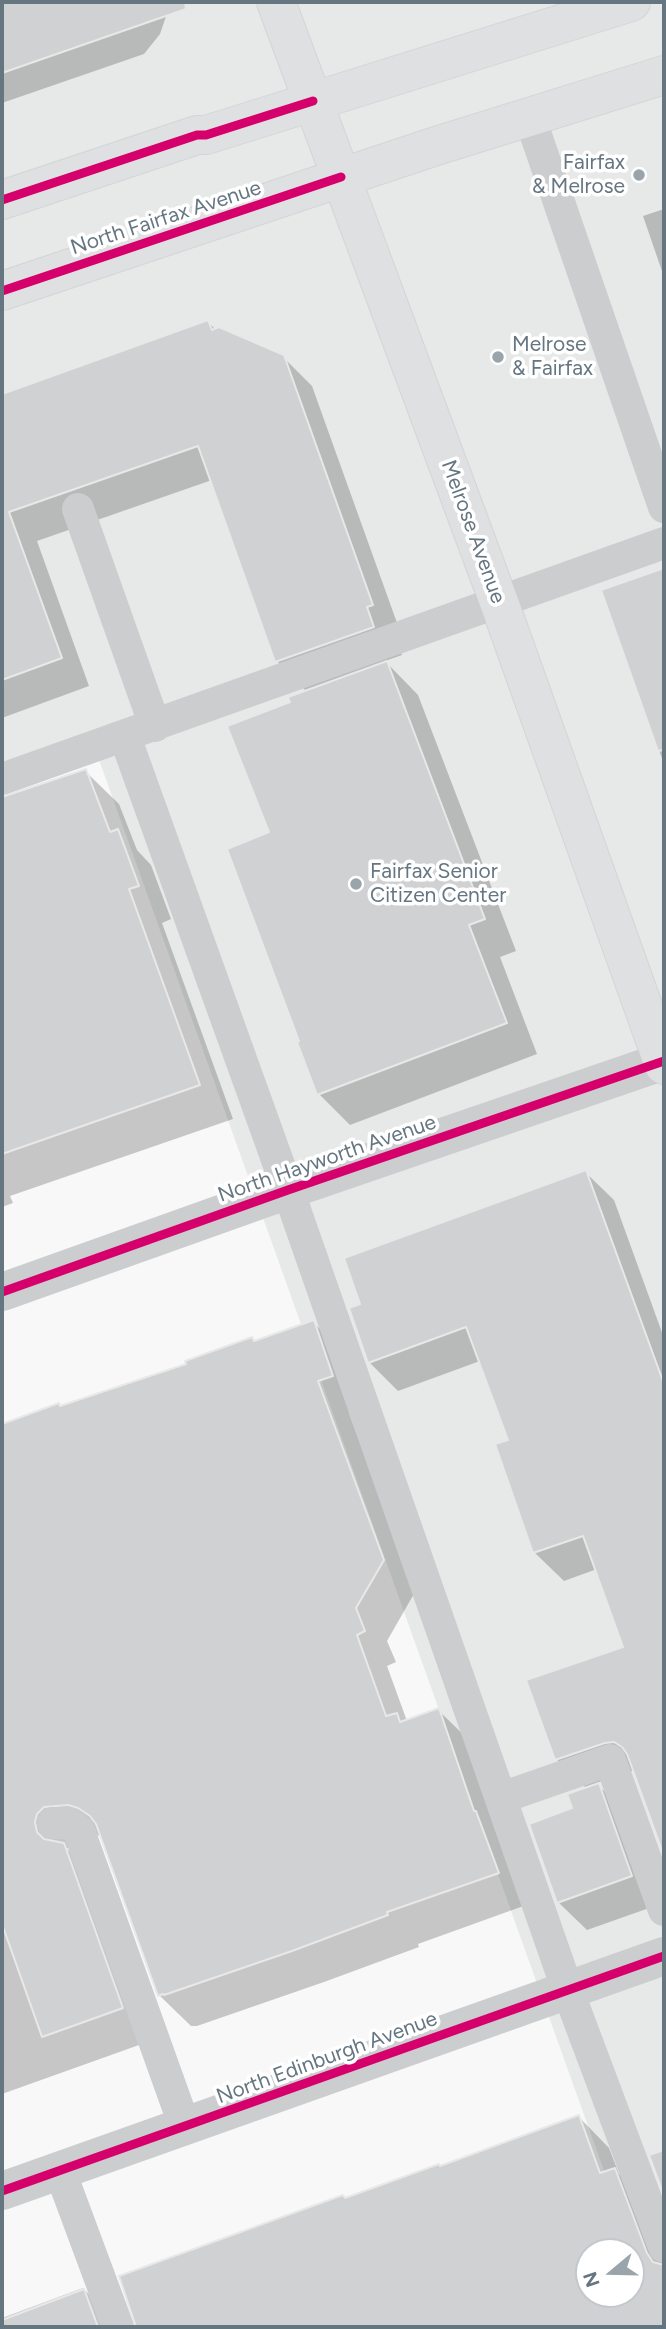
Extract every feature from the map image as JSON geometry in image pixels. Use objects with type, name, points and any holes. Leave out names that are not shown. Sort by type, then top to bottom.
[{"type":"main road","name":"Melrose Avenue","points":[[276,2],[499,602],[664,1062]]},
{"type":"main road","points":[[2,200],[197,135],[206,135],[631,2]]},
{"type":"main road","name":"North Fairfax Avenue","points":[[2,291],[341,177],[664,75]]},
{"type":"street","name":"North Hayworth Avenue","points":[[2,1292],[288,1190],[664,1062]]},
{"type":"street","name":"North Edinburgh Avenue","points":[[2,2191],[664,1956]]},
{"type":"lane","points":[[530,118],[664,507]]},
{"type":"lane","points":[[78,509],[155,726]]},
{"type":"lane","points":[[2,779],[664,543]]},
{"type":"lane","points":[[125,737],[288,1190],[568,1991],[664,2248]]},
{"type":"lane","points":[[501,1798],[610,1760],[664,1910]]},
{"type":"lane","points":[[53,1823],[68,1823],[79,1831],[185,2127]]},
{"type":"lane","points":[[60,2171],[118,2327]]},
{"type":"shaded area","points":[[2,2],[664,2],[664,2327],[660,2327],[645,2285],[645,2238],[628,2238],[93,743],[2,775]]},
{"type":"building","points":[[2,2],[185,2],[186,9],[2,73]]},
{"type":"building","points":[[208,320],[212,330],[219,327],[284,355],[373,605],[367,607],[374,627],[275,662],[198,446],[9,512],[62,658],[2,680],[2,394]]},
{"type":"building","points":[[664,568],[664,750],[658,751],[601,590]]},
{"type":"building","name":"Fairfax Senior Citizen Center","points":[[387,661],[485,919],[469,925],[507,1023],[317,1095],[227,849],[269,832],[227,726],[290,702],[288,697]]},
{"type":"building","points":[[86,769],[110,832],[118,829],[139,886],[129,889],[200,1085],[2,1154],[2,797]]},
{"type":"building","points":[[586,1170],[664,1384],[664,1856],[627,1754],[622,1747],[614,1742],[605,1743],[555,1760],[526,1680],[623,1647],[583,1536],[533,1553],[495,1444],[508,1440],[466,1327],[368,1363],[349,1308],[360,1304],[344,1258]]},
{"type":"building","points":[[314,1320],[333,1376],[318,1381],[384,1560],[356,1608],[365,1631],[357,1635],[386,1716],[397,1713],[400,1722],[439,1708],[474,1811],[499,1873],[387,1912],[388,1915],[292,1951],[158,1996],[96,1824],[78,1808],[68,1805],[44,1807],[37,1814],[37,1832],[44,1839],[64,1843],[123,2008],[42,2037],[2,1924],[2,1424],[59,1403],[60,1406],[186,1364],[185,1361],[252,1337],[254,1341]]},
{"type":"building","points":[[599,1783],[632,1876],[557,1903],[529,1824],[572,1808],[567,1794]]},
{"type":"building","points":[[579,2115],[600,2173],[615,2168],[641,2238],[575,2238],[575,2308],[645,2308],[645,2248],[653,2262],[664,2265],[664,2327],[136,2327],[119,2276],[343,2195],[345,2198],[439,2164],[440,2166]]},
{"type":"building","points":[[664,2150],[664,2195],[649,2155]]},
{"type":"building","points":[[84,2289],[98,2327],[2,2327],[2,2320]]},
{"type":"cycle path","points":[[2,200],[197,135],[206,135],[313,101]]},
{"type":"cycle path","points":[[2,291],[341,177]]},
{"type":"cycle path","points":[[2,1292],[664,1061]]},
{"type":"cycle path","points":[[2,2191],[664,1956]]},
{"type":"place","name":"Fairfax & Melrose","points":[[639,175]]},
{"type":"place","name":"Melrose & Fairfax","points":[[498,357]]},
{"type":"place","name":"Fairfax Senior Citizen Center","points":[[356,884]]}]
